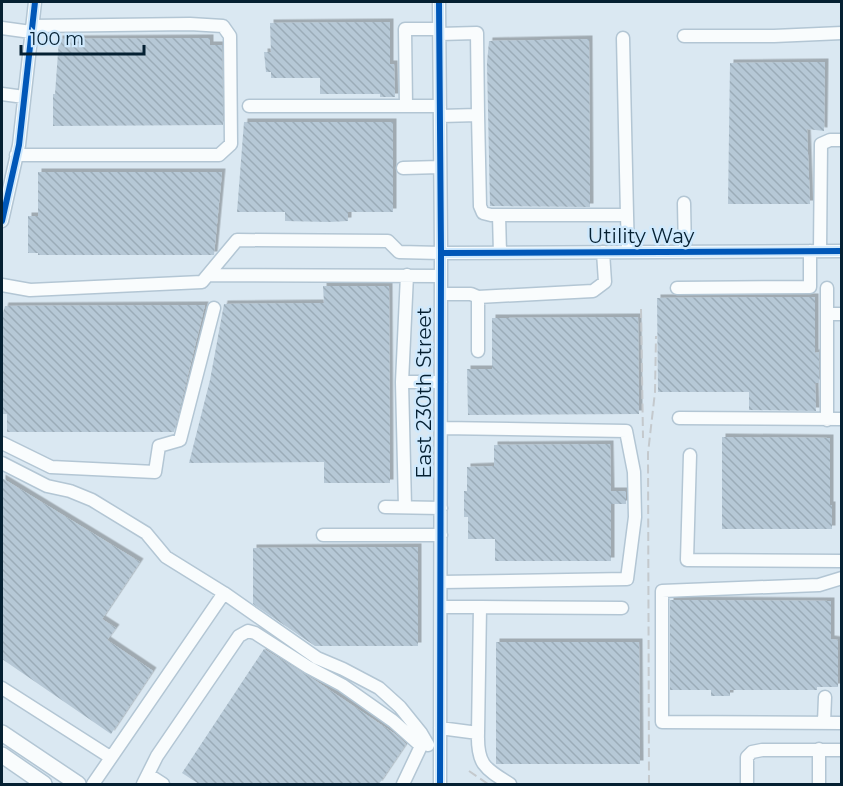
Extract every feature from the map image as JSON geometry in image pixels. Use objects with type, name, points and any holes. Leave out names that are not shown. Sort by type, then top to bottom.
[{"type":"main road","points":[[2,733],[78,784]]},
{"type":"main road","points":[[2,755],[44,784]]},
{"type":"street","points":[[2,222],[16,155],[35,2]]},
{"type":"street","name":"East 230th Street","points":[[439,2],[440,784]]},
{"type":"street","points":[[2,28],[190,24],[223,26],[230,36],[231,144],[219,155],[16,155]]},
{"type":"street","points":[[406,106],[405,29],[477,33],[480,206],[483,213],[627,215]]},
{"type":"street","points":[[684,36],[842,33]]},
{"type":"street","points":[[623,38],[628,252]]},
{"type":"street","points":[[2,94],[24,97]]},
{"type":"street","points":[[249,106],[406,106],[478,115]]},
{"type":"street","points":[[677,288],[810,287],[815,251],[820,144],[830,140],[842,140]]},
{"type":"street","points":[[404,168],[440,167]]},
{"type":"street","points":[[684,203],[685,252]]},
{"type":"street","points":[[499,215],[500,253]]},
{"type":"street","name":"Utility Way","points":[[208,275],[237,240],[388,241],[399,252],[441,253],[842,251]]},
{"type":"street","points":[[441,294],[471,294],[478,297],[593,291],[605,282],[603,252]]},
{"type":"street","points":[[2,285],[30,290],[202,282],[208,275],[441,276]]},
{"type":"street","points":[[405,507],[402,382],[407,275]]},
{"type":"street","points":[[827,288],[827,420]]},
{"type":"street","points":[[478,297],[478,351]]},
{"type":"street","points":[[2,443],[51,467],[154,472],[159,446],[180,440],[214,308]]},
{"type":"street","points":[[827,314],[842,314]]},
{"type":"street","points":[[402,382],[441,382]]},
{"type":"street","points":[[679,418],[842,419]]},
{"type":"street","points":[[441,428],[626,431],[634,472],[635,517],[627,579],[441,582]]},
{"type":"street","points":[[690,455],[687,560],[842,561]]},
{"type":"street","points":[[2,464],[47,486],[70,490],[92,501],[146,534],[166,556],[317,658],[379,688],[400,707],[421,733],[424,745],[403,784]]},
{"type":"street","points":[[385,507],[441,508]]},
{"type":"street","points":[[323,535],[441,536]]},
{"type":"street","points":[[842,578],[819,585],[662,591],[662,722],[842,723]]},
{"type":"street","points":[[93,784],[224,594]]},
{"type":"street","points":[[441,607],[622,608]]},
{"type":"street","points":[[480,607],[478,752],[485,768],[510,784]]},
{"type":"street","points":[[162,784],[146,780],[157,756],[239,636],[248,631],[342,685],[424,745],[440,751]]},
{"type":"street","points":[[2,688],[110,757]]},
{"type":"street","points":[[824,722],[825,697]]},
{"type":"street","points":[[440,728],[478,733]]},
{"type":"street","points":[[819,749],[819,784]]},
{"type":"street","points":[[747,784],[747,757],[752,752],[842,750]]},
{"type":"building","points":[[390,22],[390,64],[394,64],[395,97],[380,97],[380,94],[320,94],[320,78],[271,78],[271,72],[266,72],[264,52],[271,52],[270,23]]},
{"type":"building","points":[[210,38],[210,45],[222,45],[223,125],[53,126],[53,94],[55,94],[59,39]]},
{"type":"building","points":[[589,39],[590,207],[490,206],[487,63],[489,41]]},
{"type":"building","points":[[825,62],[824,131],[807,129],[810,204],[728,204],[730,63]]},
{"type":"building","points":[[244,122],[393,122],[393,212],[348,212],[348,221],[329,222],[285,221],[285,212],[237,212]]},
{"type":"building","points":[[38,172],[222,172],[214,255],[38,255],[38,253],[28,253],[28,216],[38,216]]},
{"type":"building","points":[[323,286],[389,286],[390,483],[324,483],[324,462],[189,463],[210,380],[224,304],[324,303]]},
{"type":"building","points":[[815,297],[815,353],[819,352],[819,383],[815,383],[816,411],[749,410],[749,392],[658,392],[657,298]]},
{"type":"building","points":[[205,305],[174,432],[7,432],[7,414],[2,414],[2,316],[5,306]]},
{"type":"building","points":[[638,317],[639,414],[468,415],[467,369],[492,369],[492,318]]},
{"type":"building","points":[[722,437],[830,438],[832,529],[722,529]]},
{"type":"building","points":[[610,444],[611,491],[626,491],[626,504],[611,504],[611,561],[495,561],[495,539],[468,539],[468,517],[464,517],[467,467],[494,466],[494,445]]},
{"type":"building","points":[[2,478],[140,562],[102,619],[116,628],[107,640],[153,671],[111,734],[2,659]]},
{"type":"building","points":[[418,547],[418,646],[315,646],[253,604],[253,548]]},
{"type":"building","points":[[670,600],[831,601],[831,639],[838,640],[838,687],[817,687],[817,690],[730,690],[730,696],[711,696],[711,690],[670,690]]},
{"type":"building","points":[[496,642],[639,642],[640,764],[496,764]]},
{"type":"building","points":[[264,649],[316,681],[395,734],[406,744],[379,784],[199,784],[182,773]]},
{"type":"railway","points":[[641,309],[643,438]]},
{"type":"railway","points":[[649,784],[648,453],[655,392],[656,336]]},
{"type":"railway","points":[[469,771],[488,784]]},
{"type":"cycle path","points":[[2,221],[19,145],[35,2]]},
{"type":"cycle path","points":[[439,2],[440,784]]},
{"type":"cycle path","points":[[441,253],[842,251]]}]
